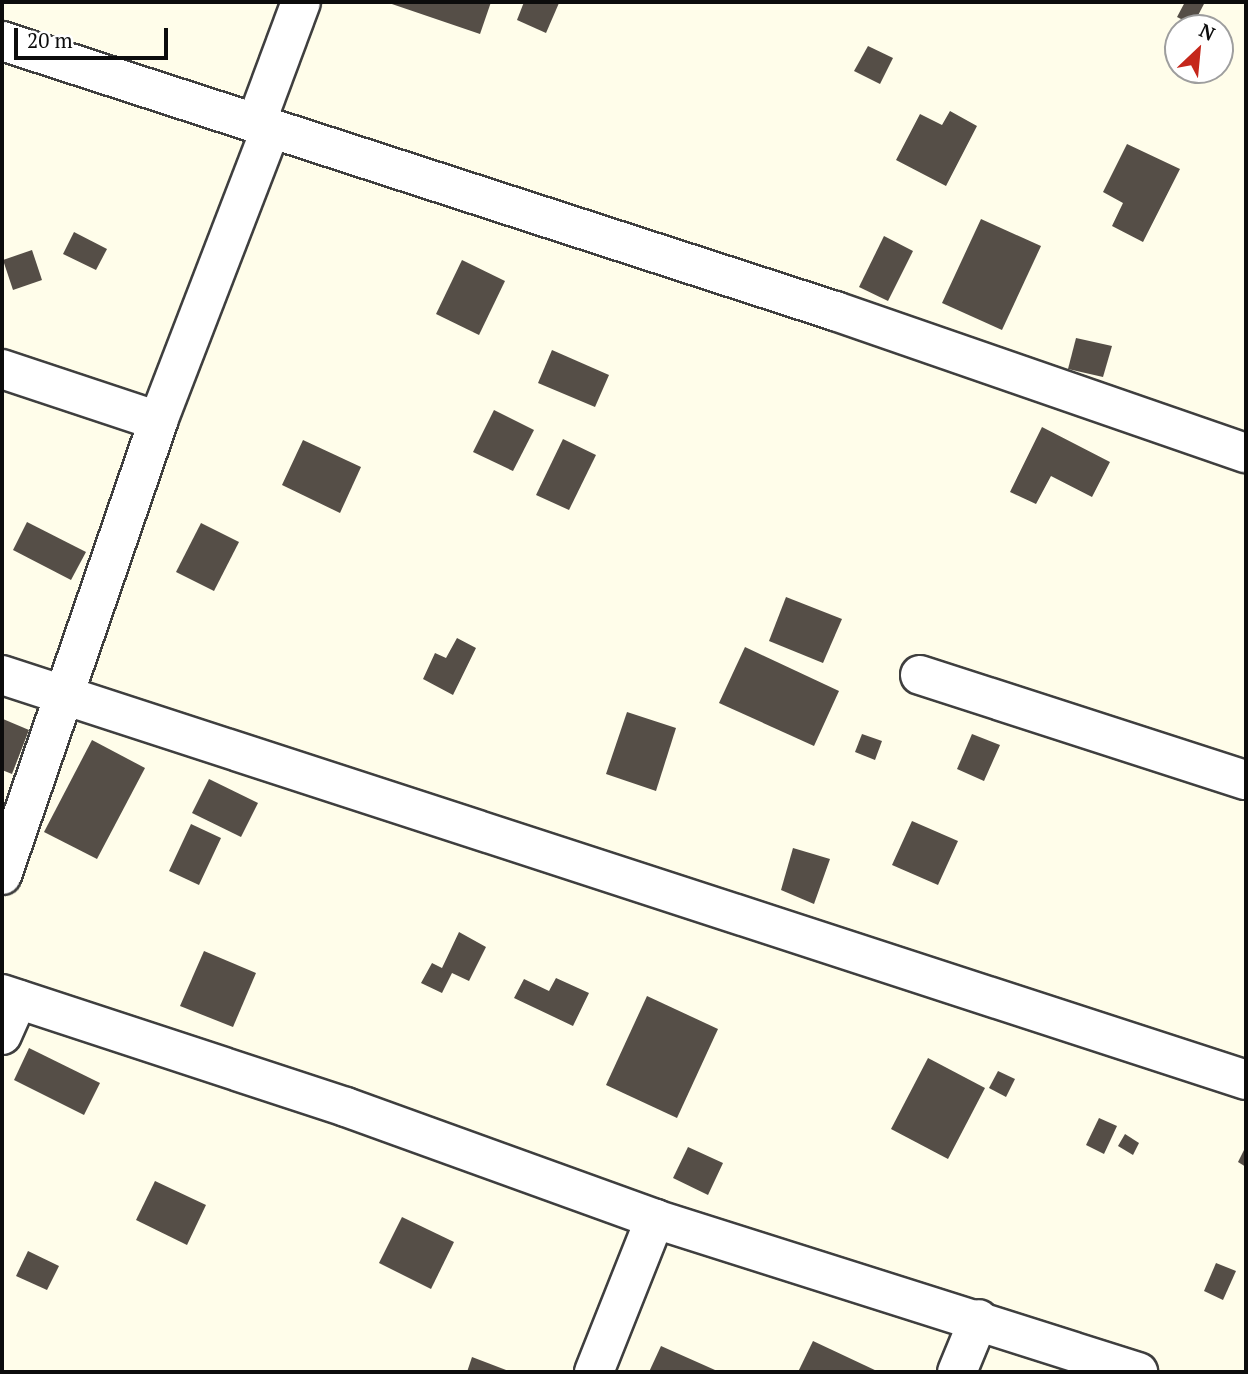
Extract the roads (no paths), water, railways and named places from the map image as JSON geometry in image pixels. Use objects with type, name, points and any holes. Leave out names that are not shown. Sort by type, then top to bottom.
[{"type":"street","points":[[2,875],[158,421],[263,127],[301,2]]},
{"type":"street","points":[[2,41],[835,311],[1246,453]]},
{"type":"street","points":[[2,369],[158,421]]},
{"type":"street","points":[[2,675],[1246,1080]]},
{"type":"street","points":[[920,675],[1246,780]]},
{"type":"street","points":[[2,1035],[10,997],[346,1107],[655,1219],[979,1319],[1138,1372]]},
{"type":"street","points":[[594,1372],[655,1219]]},
{"type":"street","points":[[957,1372],[979,1319]]}]
